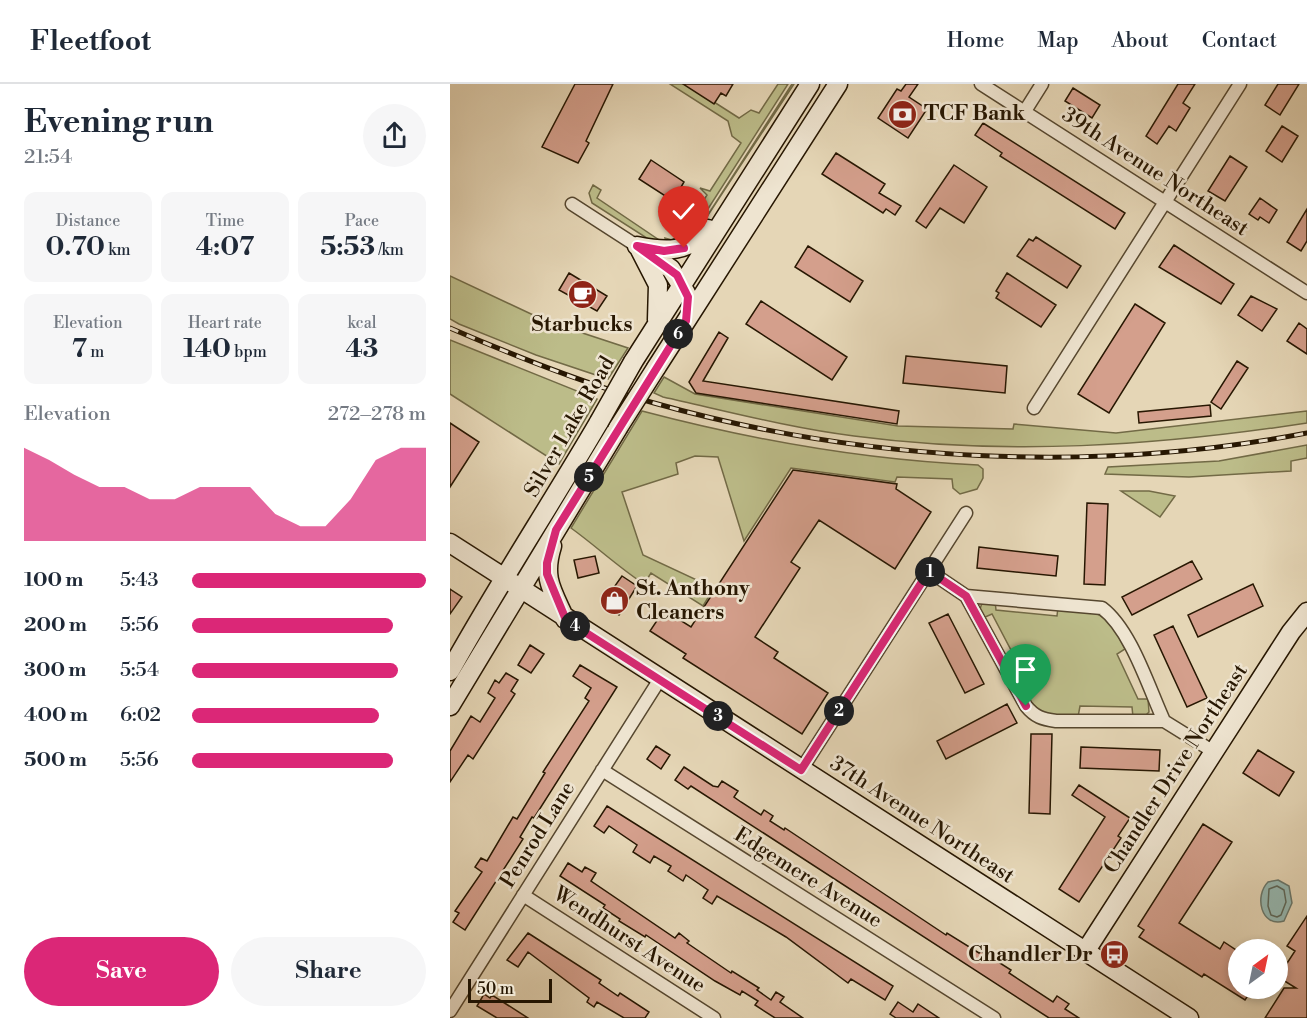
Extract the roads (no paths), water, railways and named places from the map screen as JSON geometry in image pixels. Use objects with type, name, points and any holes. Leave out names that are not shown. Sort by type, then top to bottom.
[{"type":"main road","name":"Silver Lake Road","points":[[450,671],[490,598],[504,580],[633,362],[810,84]]},
{"type":"main road","points":[[450,706],[618,428],[838,84]]},
{"type":"main road","points":[[637,246],[664,251],[684,248],[697,242],[734,201]]},
{"type":"main road","points":[[637,246],[671,269],[682,285],[688,297],[686,321]]},
{"type":"main road","points":[[637,246],[658,285],[657,323]]},
{"type":"main road","points":[[556,530],[547,563],[547,574],[566,620]]},
{"type":"main road","name":"37th Avenue Northeast","points":[[450,543],[566,620],[1189,1018]]},
{"type":"main road","name":"Chandler Drive Northeast","points":[[1085,952],[1291,632],[1307,612]]},
{"type":"street","name":"39th Avenue Northeast","points":[[981,84],[1307,293]]},
{"type":"street","points":[[1024,111],[1042,84]]},
{"type":"street","points":[[1034,408],[1240,84]]},
{"type":"street","points":[[573,204],[637,246]]},
{"type":"street","points":[[801,770],[966,513]]},
{"type":"street","points":[[929,571],[966,596],[1032,714],[1042,719],[1056,721],[1164,721],[1214,752]]},
{"type":"street","points":[[966,596],[1102,608],[1115,618],[1126,637],[1164,721]]},
{"type":"street","name":"Penrod Lane","points":[[450,1011],[660,679]]},
{"type":"street","name":"Edgemere Avenue","points":[[602,770],[994,1018]]},
{"type":"street","name":"Wendhurst Avenue","points":[[523,895],[714,1018]]},
{"type":"water","points":[[1278,880],[1289,886],[1292,903],[1284,921],[1276,922],[1265,915],[1261,895],[1268,882]]},
{"type":"railway","points":[[450,328],[551,369],[654,403],[733,423],[814,438],[896,449],[979,456],[1062,457],[1144,454],[1226,446],[1307,433]]},
{"type":"place","name":"TCF Bank","points":[[903,114]]},
{"type":"place","name":"Starbucks","points":[[582,294]]},
{"type":"place","name":"St. Anthony Cleaners","points":[[615,601]]},
{"type":"place","name":"Chandler Dr","points":[[1114,955]]}]
